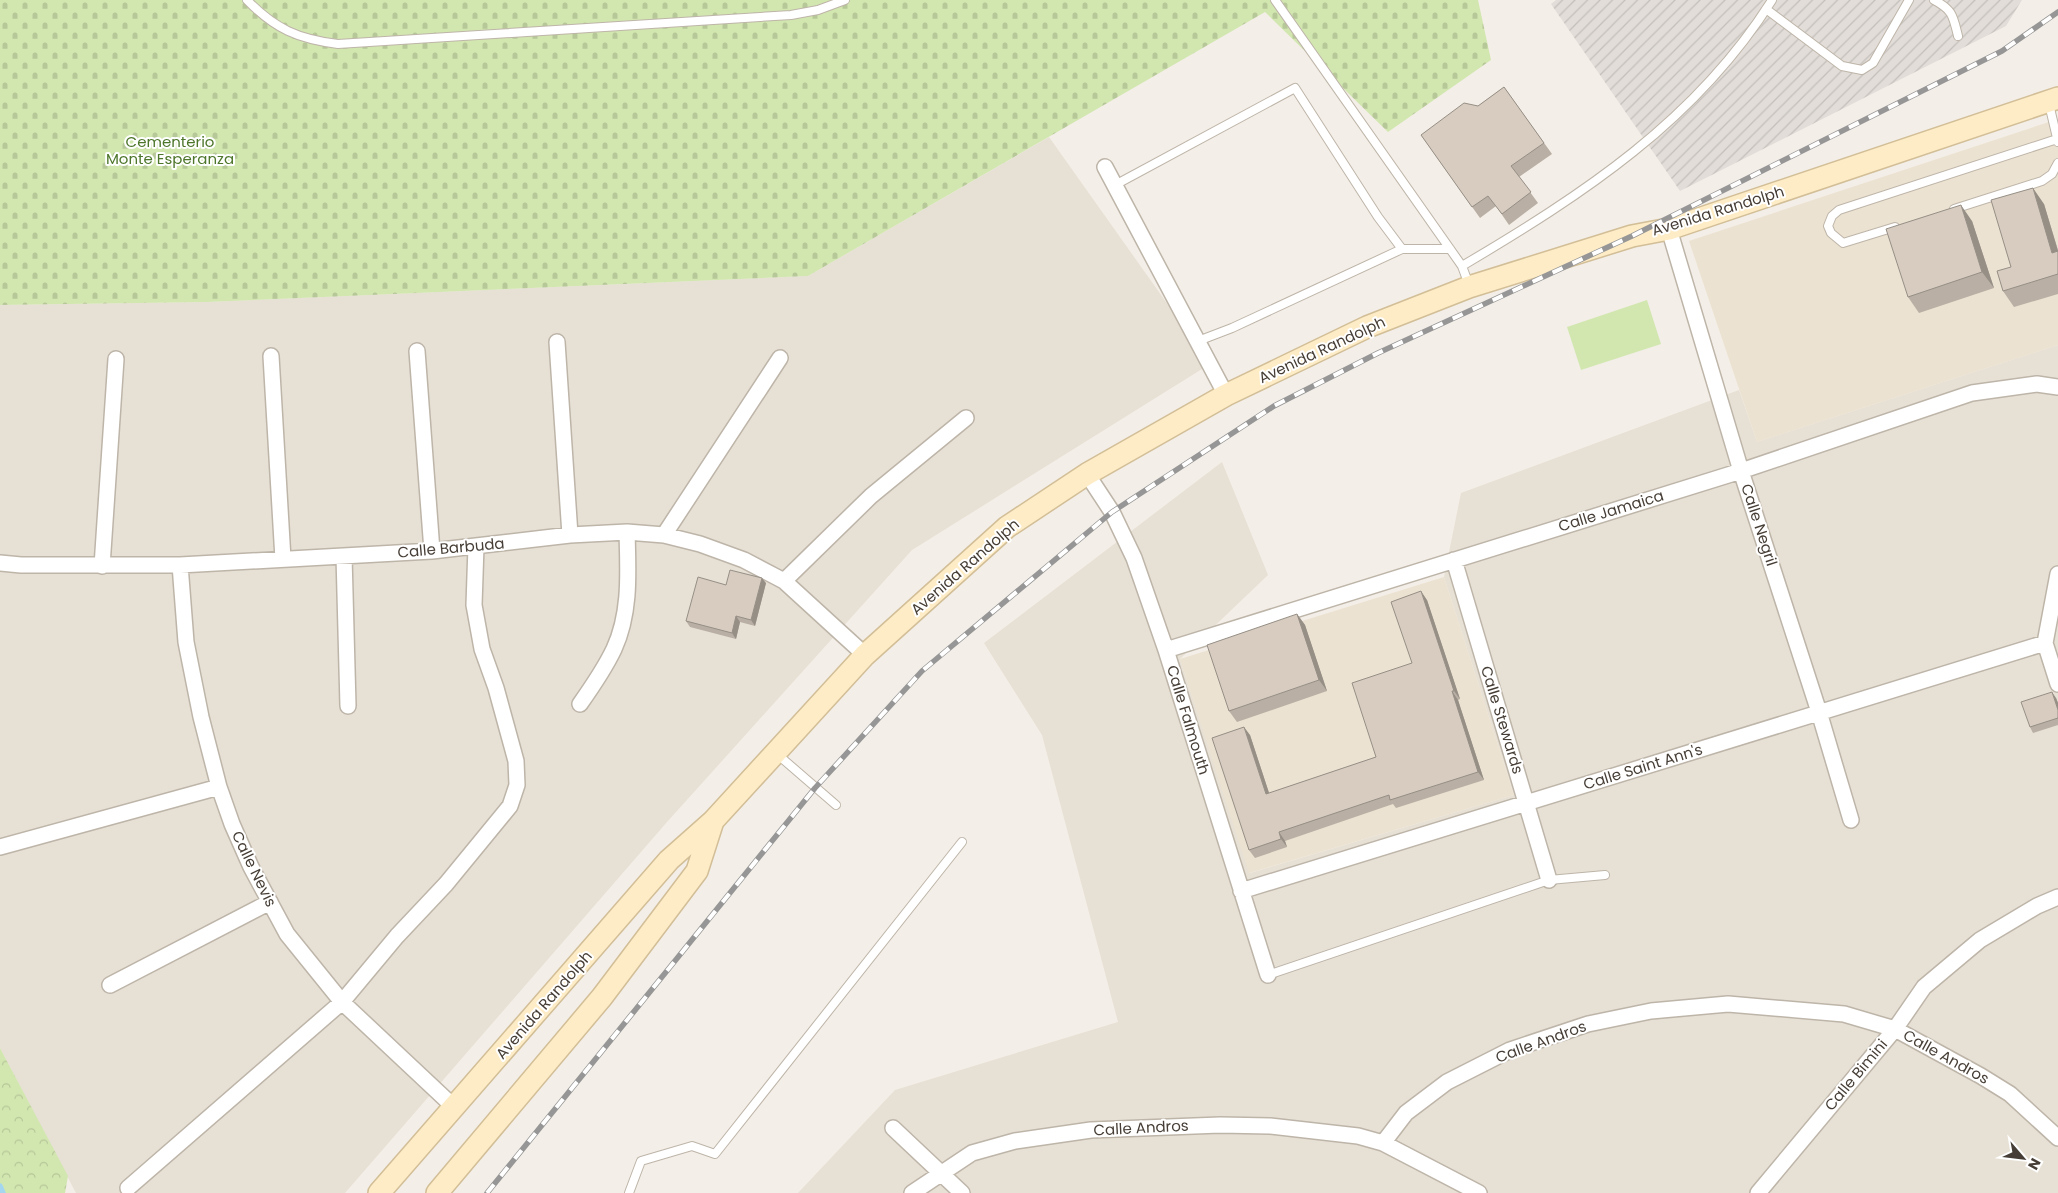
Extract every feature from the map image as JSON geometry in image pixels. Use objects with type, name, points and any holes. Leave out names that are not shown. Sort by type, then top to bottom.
[{"type":"main road","name":"Avenida Randolph","points":[[379,1193],[669,860],[713,821],[865,655],[1007,527],[1087,474],[1226,395],[1367,327],[1470,287],[1632,236],[1669,229],[2053,100]]},
{"type":"main road","name":"Avenida Randolph","points":[[437,1193],[602,997],[697,870],[713,821]]},
{"type":"street","points":[[1105,167],[1226,395]]},
{"type":"street","name":"Calle Negril","points":[[1669,229],[1741,471],[1819,712],[1851,820]]},
{"type":"street","points":[[557,342],[570,535]]},
{"type":"street","points":[[417,351],[432,551]]},
{"type":"street","points":[[271,356],[283,559]]},
{"type":"street","points":[[664,535],[780,358]]},
{"type":"street","points":[[102,566],[116,359]]},
{"type":"street","name":"Calle Jamaica","points":[[1166,650],[1741,471],[1972,393],[2037,384],[2058,387]]},
{"type":"street","points":[[784,581],[871,496],[966,418]]},
{"type":"street","name":"Calle Falmouth","points":[[1087,474],[1112,512],[1134,558],[1166,650],[1268,975]]},
{"type":"street","points":[[580,704],[614,648],[623,619],[628,591],[627,532]]},
{"type":"street","name":"Calle Barbuda","points":[[0,563],[102,566],[180,565],[432,551],[570,535],[627,532],[664,535],[700,544],[744,560],[784,581],[865,655]]},
{"type":"street","points":[[128,1188],[342,1002],[397,936],[446,884],[510,806],[517,785],[516,762],[496,688],[482,649],[474,605],[476,546]]},
{"type":"street","points":[[344,556],[348,706]]},
{"type":"street","name":"Calle Stewards","points":[[1454,560],[1550,880]]},
{"type":"street","name":"Calle Nevis","points":[[180,565],[186,642],[219,787],[236,833],[270,902],[287,934],[342,1002],[455,1108]]},
{"type":"street","points":[[2058,574],[2045,644],[2058,684]]},
{"type":"street","name":"Calle Saint Ann's","points":[[1241,891],[2045,644]]},
{"type":"street","points":[[0,847],[219,787]]},
{"type":"street","name":"Calle Bimini","points":[[1758,1193],[1895,1029],[1924,987],[1980,940],[2037,906],[2058,897]]},
{"type":"street","points":[[110,984],[270,902]]},
{"type":"street","name":"Calle Andros","points":[[912,1193],[972,1153],[1015,1141],[1108,1129],[1220,1125],[1270,1126],[1350,1135],[1382,1144],[1406,1113],[1447,1082],[1510,1050],[1588,1024],[1651,1011],[1728,1004],[1844,1014],[1895,1029],[2010,1094],[2058,1138]]},
{"type":"street","points":[[893,1128],[962,1193]]},
{"type":"street","points":[[1382,1144],[1479,1193]]},
{"type":"lane","points":[[247,0],[264,17],[287,32],[313,41],[338,44],[790,15],[818,10],[844,0]]},
{"type":"lane","points":[[1462,266],[1583,189],[1656,134],[1723,66],[1772,0]]},
{"type":"lane","points":[[1766,9],[1842,66],[1862,70],[1873,63],[1909,0]]},
{"type":"lane","points":[[1934,0],[1945,6],[1952,13],[1958,36]]},
{"type":"lane","points":[[1277,1],[1462,266],[1470,287]]},
{"type":"lane","points":[[1115,185],[1295,88],[1378,217],[1402,249]]},
{"type":"lane","points":[[1899,226],[1843,243],[1831,233],[1828,226],[1832,216],[1839,210],[2058,140],[2053,100]]},
{"type":"lane","points":[[1946,211],[2042,181],[2052,174],[2058,163]]},
{"type":"lane","points":[[1198,341],[1232,328],[1402,249],[1450,249]]},
{"type":"lane","points":[[776,752],[836,805]]},
{"type":"lane","points":[[629,1193],[641,1162],[692,1146],[715,1154],[962,842]]},
{"type":"lane","points":[[1268,975],[1550,880],[1606,875]]},
{"type":"shaded area","points":[[1556,0],[2022,0],[2006,26],[1680,191],[1551,4]]},
{"type":"shaded area","points":[[2058,119],[2058,345],[1757,442],[1689,241]]},
{"type":"shaded area","points":[[1049,137],[1210,364],[912,550],[667,822],[345,1193],[76,1193],[0,1048],[0,305],[207,302],[808,276]]},
{"type":"shaded area","points":[[2058,345],[2058,1193],[798,1193],[895,1090],[1118,1022],[1042,735],[984,643],[1222,462],[1268,575],[1180,659],[1250,873],[1514,795],[1444,577],[1461,493],[1739,390],[1757,442]]},
{"type":"shaded area","points":[[1444,577],[1514,795],[1249,873],[1180,659]]},
{"type":"green space","name":"Cementerio Monte Esperanza","points":[[0,0],[1478,0],[1491,60],[1388,132],[1265,12],[808,276],[207,302],[0,305]]},
{"type":"green space","points":[[1647,300],[1661,344],[1581,370],[1567,327]]},
{"type":"green space","points":[[0,1048],[68,1176],[65,1193],[0,1193]]},
{"type":"building","points":[[1504,87],[1544,143],[1511,166],[1531,192],[1502,214],[1488,196],[1472,207],[1421,135],[1464,103],[1478,106]]},
{"type":"building","points":[[2033,188],[2052,253],[2058,251],[2058,274],[2003,291],[1997,271],[2011,267],[1991,200]]},
{"type":"building","points":[[1961,205],[1982,272],[1908,297],[1886,229]]},
{"type":"building","points":[[730,570],[762,578],[751,620],[736,616],[732,633],[686,621],[698,577],[726,585]]},
{"type":"building","points":[[1421,591],[1478,772],[1390,800],[1389,795],[1279,832],[1281,839],[1249,850],[1212,738],[1244,727],[1266,794],[1376,757],[1352,683],[1412,663],[1391,602]]},
{"type":"building","points":[[1297,614],[1319,680],[1229,711],[1207,645]]},
{"type":"building","points":[[2052,692],[2058,710],[2058,718],[2030,727],[2021,702]]},
{"type":"waterway","points":[[0,1186],[3,1193]]},
{"type":"railway","points":[[487,1193],[815,788],[922,671],[1112,512],[1274,406],[1378,353],[1632,236],[2002,51],[2058,12]]}]
